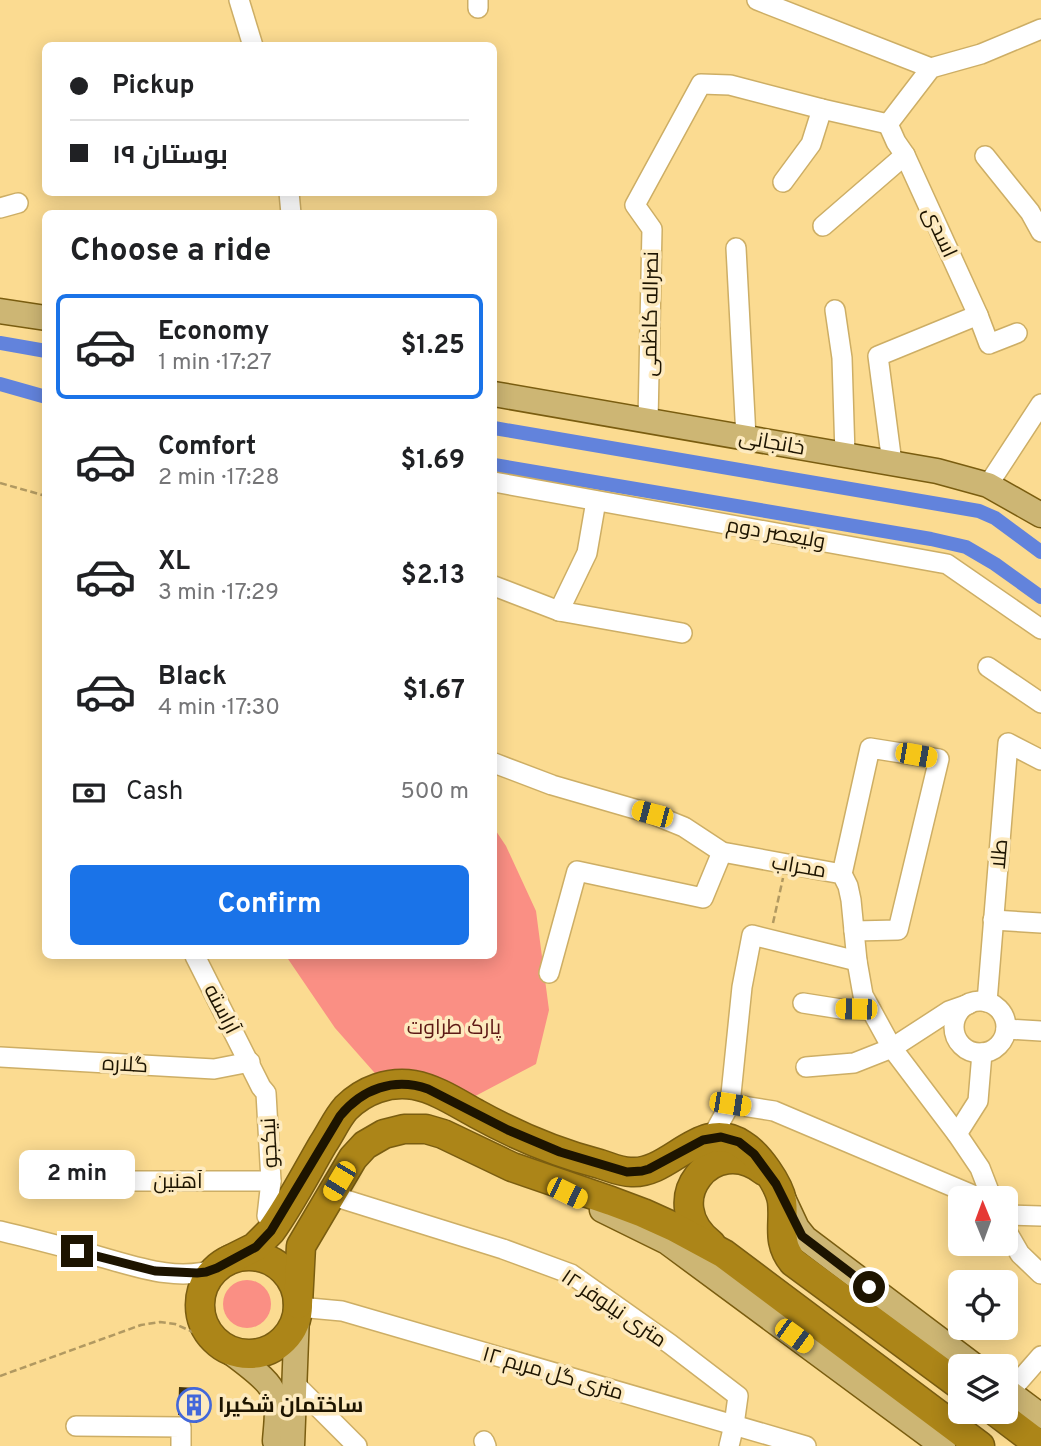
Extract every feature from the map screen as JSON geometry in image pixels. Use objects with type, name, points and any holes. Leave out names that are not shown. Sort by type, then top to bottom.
[{"type":"highway","points":[[724,1254],[674,1227],[632,1209],[522,1171],[445,1135],[411,1128],[394,1130],[365,1145],[355,1155],[330,1195],[302,1243],[297,1308],[289,1333],[279,1344],[250,1354],[221,1346],[203,1325],[200,1303],[206,1281],[223,1264],[256,1247],[275,1225],[340,1116],[349,1106],[382,1086],[400,1084],[425,1088],[529,1139],[581,1159],[627,1172],[649,1169],[699,1141],[729,1138],[743,1144],[754,1154],[773,1181],[782,1205],[782,1238],[791,1259],[948,1376]]},
{"type":"highway","points":[[773,1181],[755,1164],[740,1159],[729,1159],[708,1167],[699,1174],[689,1194],[692,1224],[701,1236],[724,1254],[980,1446]]},
{"type":"highway","points":[[223,1264],[242,1257],[255,1257],[277,1265],[293,1284],[297,1308]]},
{"type":"highway","points":[[1012,1424],[1041,1446]]},
{"type":"main road","points":[[0,311],[42,317]]},
{"type":"main road","name":"خانجانی","points":[[497,395],[937,471],[988,485],[1041,515]]},
{"type":"main road","points":[[522,1171],[667,1242],[943,1446]]},
{"type":"main road","points":[[773,1181],[805,1238],[959,1354]]},
{"type":"main road","points":[[292,1446],[297,1308]]},
{"type":"main road","points":[[221,1346],[265,1381],[272,1390],[277,1414],[275,1446]]},
{"type":"main road","points":[[1018,1396],[1041,1416]]},
{"type":"street","points":[[239,0],[252,42]]},
{"type":"street","points":[[757,0],[931,68]]},
{"type":"street","points":[[888,124],[931,68],[981,54],[1041,29]]},
{"type":"street","name":"نصراله کاظمی","points":[[648,421],[652,229],[635,205],[701,84],[730,85],[888,124]]},
{"type":"street","points":[[783,182],[811,144],[822,109]]},
{"type":"street","name":"اسدی","points":[[888,124],[905,155],[989,344],[1017,333]]},
{"type":"street","points":[[823,226],[905,155]]},
{"type":"street","points":[[985,156],[1030,212],[1041,232]]},
{"type":"street","points":[[736,247],[746,437]]},
{"type":"street","points":[[835,310],[842,358],[845,455]]},
{"type":"street","points":[[892,463],[878,356],[978,315]]},
{"type":"street","points":[[988,485],[1041,404]]},
{"type":"street","name":"ولیعصر دوم","points":[[497,483],[947,564],[1041,629]]},
{"type":"street","points":[[559,611],[587,553],[596,501]]},
{"type":"street","points":[[497,587],[559,611],[682,633]]},
{"type":"street","points":[[988,667],[1041,703]]},
{"type":"street","name":"طلا","points":[[978,1003],[993,920],[1008,743],[1041,760]]},
{"type":"street","points":[[842,874],[870,748],[939,759],[898,930],[854,932]]},
{"type":"street","name":"محراب","points":[[497,764],[552,785],[652,814],[684,827],[722,852],[842,874],[848,886],[863,995],[892,1048],[957,1134],[979,1168],[987,1186]]},
{"type":"street","points":[[548,972],[577,870],[703,898],[722,852]]},
{"type":"street","points":[[993,920],[1041,923]]},
{"type":"street","points":[[712,1138],[730,1104],[742,987],[752,935],[857,961]]},
{"type":"street","name":"آراسته","points":[[197,959],[250,1062]]},
{"type":"street","points":[[803,1003],[841,1009],[872,1010]]},
{"type":"street","points":[[806,1066],[854,1063],[892,1048],[949,1011],[978,1003],[993,1005],[1003,1015],[1006,1030],[998,1045],[991,1051],[982,1053],[968,1050],[957,1040],[955,1034],[956,1016],[961,1009],[978,1003]]},
{"type":"street","points":[[1006,1030],[1041,1031]]},
{"type":"street","points":[[957,1134],[978,1101],[982,1053]]},
{"type":"street","name":"گلاره","points":[[0,1057],[214,1069],[250,1062]]},
{"type":"street","name":"نیکجو","points":[[250,1062],[266,1093],[271,1181],[267,1216],[275,1225]]},
{"type":"street","points":[[730,1104],[774,1111],[951,1186]]},
{"type":"street","name":"آهنین","points":[[84,1181],[271,1181]]},
{"type":"street","name":"۱۲ متری نیلوفر","points":[[330,1195],[503,1249],[571,1274],[738,1396],[734,1425]]},
{"type":"street","points":[[1018,1215],[1041,1216]]},
{"type":"street","points":[[0,1231],[155,1271],[197,1273],[223,1264]]},
{"type":"street","points":[[1018,1251],[1041,1274]]},
{"type":"street","name":"۱۲ متری گل مریم","points":[[297,1308],[342,1311],[807,1446]]},
{"type":"street","points":[[1018,1380],[1041,1356]]},
{"type":"street","points":[[293,1382],[357,1446]]},
{"type":"street","points":[[729,1446],[734,1425]]},
{"type":"street","points":[[76,1426],[181,1437]]},
{"type":"path","points":[[0,483],[42,495]]},
{"type":"path","points":[[769,940],[786,864]]},
{"type":"path","points":[[0,1376],[141,1325],[160,1322],[175,1325],[221,1346]]},
{"type":"green space","name":"پارک طراوت","points":[[497,832],[536,911],[549,1010],[536,1064],[464,1102],[388,1088],[335,1028],[288,959],[497,959]]},
{"type":"green space","points":[[247,1280],[256,1281],[264,1287],[270,1295],[270,1313],[264,1321],[256,1327],[247,1328],[238,1327],[230,1321],[224,1313],[223,1304],[224,1295],[230,1287],[238,1281]]},
{"type":"building","name":"ساختمان شکیرا","points":[[179,1387],[197,1388],[210,1398],[209,1411],[197,1412],[197,1423],[187,1416],[178,1415]]},
{"type":"waterway","points":[[0,343],[42,350]]},
{"type":"waterway","points":[[0,384],[42,396]]},
{"type":"waterway","points":[[497,429],[979,511],[995,518],[1041,552]]},
{"type":"waterway","points":[[497,466],[966,547],[1041,597]]},
{"type":"place","name":"ساختمان شکیرا","points":[[194,1405]]},
{"type":"route","points":[[77,1251],[155,1271],[197,1273],[217,1268],[256,1247],[271,1231],[340,1116],[349,1106],[372,1090],[400,1084],[428,1089],[498,1125],[560,1152],[627,1172],[649,1169],[706,1139],[717,1137],[739,1142],[754,1154],[776,1184],[802,1236],[869,1287]]}]
